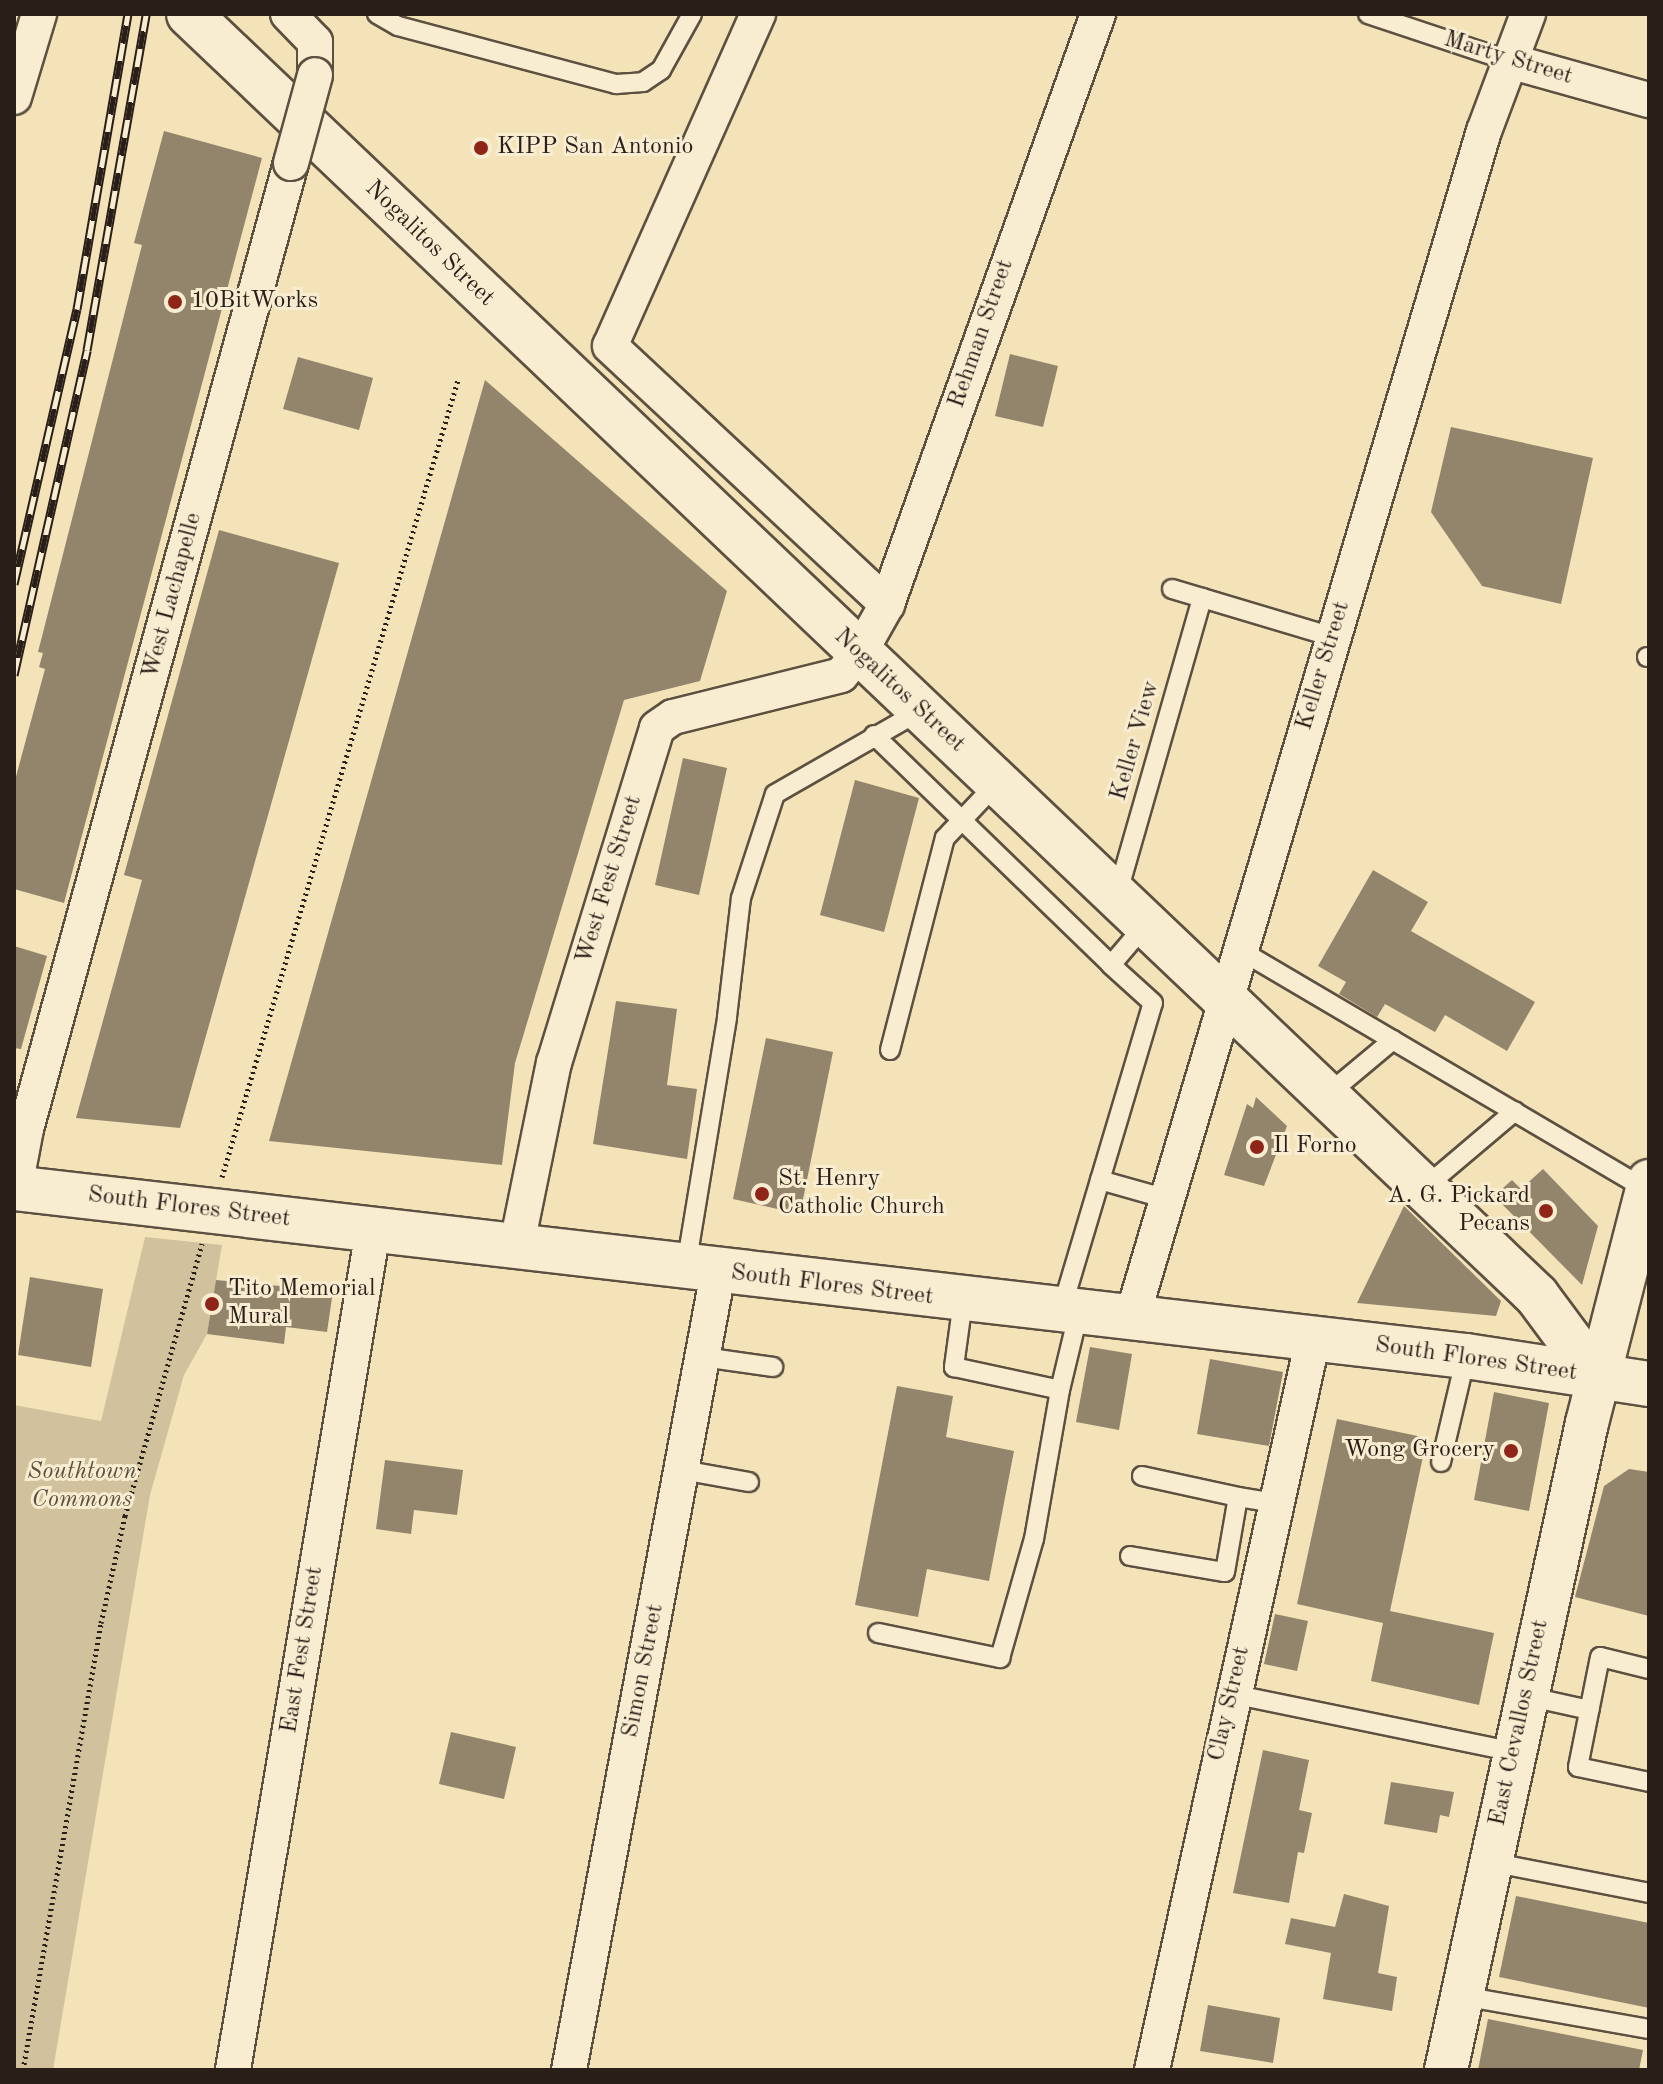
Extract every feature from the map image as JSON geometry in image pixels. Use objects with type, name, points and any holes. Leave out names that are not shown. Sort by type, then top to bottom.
[{"type":"main road","name":"Nogalitos Street","points":[[189,14],[1537,1296],[1597,1377]]},
{"type":"main road","name":"South Flores Street","points":[[14,1189],[1069,1314],[1466,1356],[1649,1384]]},
{"type":"street","points":[[14,97],[39,14]]},
{"type":"street","name":"West Lachapelle","points":[[14,1189],[26,1129],[315,75],[315,42],[288,14]]},
{"type":"street","points":[[758,14],[610,346],[887,604]]},
{"type":"street","name":"Rehman Street","points":[[860,652],[887,604],[1098,14]]},
{"type":"street","name":"Keller Street","points":[[1131,1321],[1238,949],[1509,61],[1528,14]]},
{"type":"street","name":"Marty Street","points":[[1509,61],[1649,100]]},
{"type":"street","name":"West Fest Street","points":[[516,1249],[554,1063],[657,728],[673,717],[841,675],[860,652]]},
{"type":"street","name":"East Cevallos Street","points":[[1446,2070],[1525,1696],[1597,1377],[1648,1187]]},
{"type":"street","name":"East Fest Street","points":[[233,2070],[373,1231]]},
{"type":"street","name":"Simon Street","points":[[569,2070],[703,1357],[701,1271]]},
{"type":"street","name":"Clay Street","points":[[1152,2070],[1232,1694],[1313,1339]]},
{"type":"lane","points":[[377,14],[398,26],[616,84],[643,82],[661,70],[692,14]]},
{"type":"lane","name":"Marty Street","points":[[1368,14],[1509,61]]},
{"type":"lane","points":[[1172,589],[1333,637]]},
{"type":"lane","name":"Keller View","points":[[1132,910],[1202,598]]},
{"type":"lane","points":[[701,1271],[741,898],[775,794],[920,711]]},
{"type":"lane","points":[[874,735],[1153,1003],[1100,1180],[1069,1314],[1060,1390],[1034,1539],[1000,1658],[878,1633]]},
{"type":"lane","points":[[890,1050],[945,838],[997,783]]},
{"type":"lane","points":[[1111,965],[1132,910]]},
{"type":"lane","points":[[1238,949],[1648,1187]]},
{"type":"lane","points":[[1327,1095],[1393,1040]]},
{"type":"lane","points":[[1424,1188],[1515,1111]]},
{"type":"lane","points":[[1100,1180],[1167,1199]]},
{"type":"lane","points":[[963,1301],[954,1367],[1060,1390]]},
{"type":"lane","points":[[1441,1462],[1466,1356]]},
{"type":"lane","points":[[703,1357],[773,1367]]},
{"type":"lane","points":[[682,1470],[749,1482]]},
{"type":"lane","points":[[1142,1476],[1275,1503]]},
{"type":"lane","points":[[1130,1556],[1225,1572],[1238,1497]]},
{"type":"lane","points":[[1649,1669],[1600,1657],[1578,1767],[1649,1782]]},
{"type":"lane","points":[[1232,1694],[1515,1752]]},
{"type":"lane","points":[[1525,1696],[1589,1710]]},
{"type":"lane","points":[[1490,1862],[1649,1893]]},
{"type":"lane","points":[[1462,1996],[1649,2029]]},
{"type":"path","points":[[222,1178],[404,577],[458,380]]},
{"type":"path","points":[[23,2070],[101,1623],[125,1516],[202,1243]]},
{"type":"green space","name":"Southtown Commons","points":[[145,1237],[222,1245],[207,1334],[184,1375],[150,1495],[53,2070],[14,2070],[14,1405],[101,1421]]},
{"type":"building","points":[[164,131],[262,158],[64,903],[14,889],[14,784],[45,669],[39,667],[43,653],[38,652],[142,245],[134,243]]},
{"type":"building","points":[[1010,354],[1058,366],[1043,427],[995,416]]},
{"type":"building","points":[[298,357],[373,378],[359,430],[283,409]]},
{"type":"building","points":[[485,380],[727,591],[700,681],[624,700],[515,1063],[502,1165],[269,1141]]},
{"type":"building","points":[[1451,427],[1593,458],[1561,604],[1482,586],[1431,512]]},
{"type":"building","points":[[219,530],[339,563],[180,1128],[76,1118],[142,880],[124,875]]},
{"type":"building","points":[[683,758],[727,768],[699,895],[655,885]]},
{"type":"building","points":[[855,780],[919,798],[884,932],[820,915]]},
{"type":"building","points":[[1373,870],[1428,902],[1411,931],[1535,1002],[1507,1051],[1445,1015],[1435,1032],[1385,1004],[1377,1017],[1339,994],[1346,982],[1318,966]]},
{"type":"building","points":[[14,946],[47,956],[21,1049],[14,1048]]},
{"type":"building","points":[[616,1001],[677,1009],[667,1085],[697,1089],[687,1159],[593,1144]]},
{"type":"building","points":[[766,1038],[833,1052],[800,1214],[733,1199]]},
{"type":"building","name":"Il Forno","points":[[1256,1097],[1287,1126],[1264,1186],[1224,1175],[1247,1104],[1253,1108]]},
{"type":"building","name":"A. G. Pickard Pecans","points":[[1543,1169],[1598,1226],[1582,1285],[1494,1196],[1512,1180],[1521,1189]]},
{"type":"building","points":[[1404,1206],[1501,1301],[1496,1316],[1357,1303]]},
{"type":"building","points":[[30,1277],[103,1289],[91,1367],[18,1355]]},
{"type":"building","points":[[216,1280],[333,1291],[327,1332],[286,1327],[284,1344],[207,1334]]},
{"type":"building","points":[[1090,1347],[1132,1354],[1119,1430],[1076,1422]]},
{"type":"building","points":[[1210,1359],[1283,1372],[1269,1446],[1197,1434]]},
{"type":"building","points":[[897,1386],[953,1396],[946,1437],[1014,1451],[989,1581],[927,1569],[918,1617],[855,1605]]},
{"type":"building","name":"Wong Grocery","points":[[1494,1392],[1549,1403],[1529,1511],[1474,1500]]},
{"type":"building","points":[[1337,1419],[1427,1438],[1390,1611],[1494,1633],[1479,1705],[1371,1681],[1383,1623],[1297,1604]]},
{"type":"building","points":[[385,1460],[463,1470],[457,1515],[414,1510],[411,1534],[376,1529]]},
{"type":"building","points":[[1629,1469],[1649,1472],[1649,1616],[1575,1597],[1604,1486]]},
{"type":"building","points":[[1275,1614],[1308,1621],[1297,1671],[1264,1664]]},
{"type":"building","points":[[451,1732],[516,1747],[504,1799],[439,1784]]},
{"type":"building","points":[[1263,1750],[1309,1760],[1299,1810],[1312,1813],[1304,1853],[1298,1852],[1289,1903],[1233,1893]]},
{"type":"building","points":[[1391,1782],[1454,1792],[1449,1817],[1440,1815],[1437,1833],[1384,1824]]},
{"type":"building","points":[[1344,1894],[1389,1906],[1378,1973],[1397,1977],[1392,2011],[1323,1999],[1331,1953],[1285,1944],[1291,1918],[1335,1927]]},
{"type":"building","points":[[1516,1896],[1649,1923],[1649,2008],[1499,1977]]},
{"type":"building","points":[[1208,2005],[1280,2018],[1273,2063],[1200,2051]]},
{"type":"building","points":[[1488,2019],[1643,2050],[1639,2070],[1478,2070]]},
{"type":"railway","points":[[14,584],[77,309],[128,14]]},
{"type":"railway","points":[[14,675],[87,350],[146,14]]},
{"type":"place","name":"KIPP San Antonio","points":[[481,148]]},
{"type":"place","name":"10BitWorks","points":[[175,302]]},
{"type":"place","name":"Il Forno","points":[[1257,1147]]},
{"type":"place","name":"St. Henry Catholic Church","points":[[762,1194]]},
{"type":"place","name":"A. G. Pickard Pecans","points":[[1546,1211]]},
{"type":"place","name":"Tito Memorial Mural","points":[[212,1304]]},
{"type":"place","name":"Wong Grocery","points":[[1511,1451]]}]
